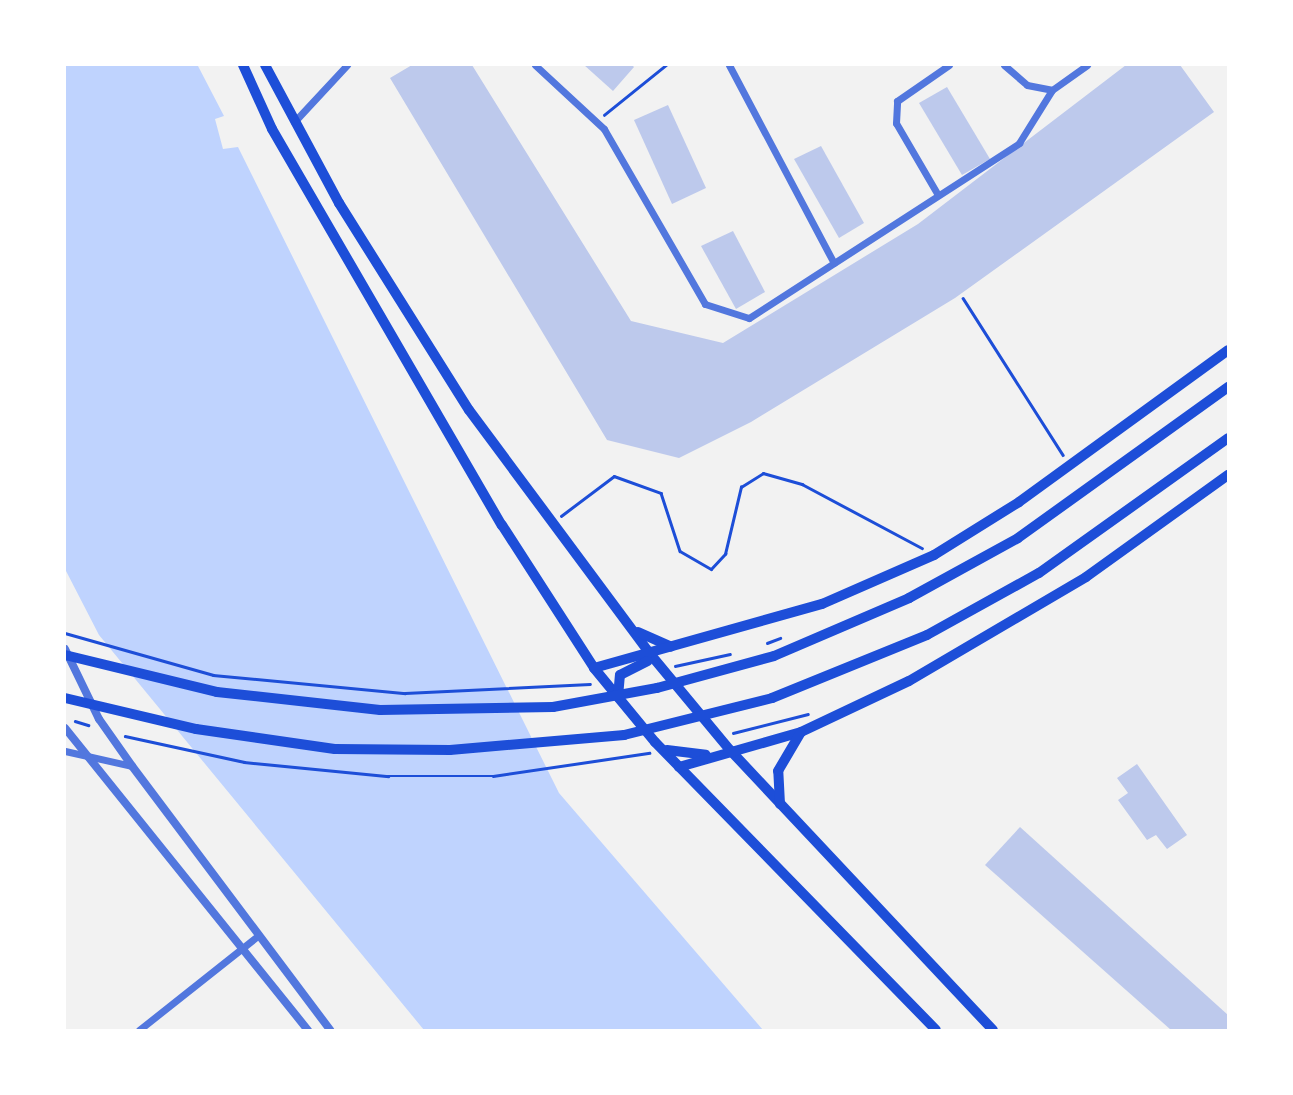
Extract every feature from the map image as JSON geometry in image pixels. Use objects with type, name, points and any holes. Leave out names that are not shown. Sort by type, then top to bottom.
[{"type":"highway","points":[[65,655],[150,680],[299,703],[458,713],[554,707],[774,656],[909,598],[1018,538],[1228,387]]},
{"type":"highway","points":[[65,698],[196,729],[335,749],[521,747],[624,735],[772,698],[927,635],[1038,573],[1228,438]]},
{"type":"main road","points":[[243,65],[272,129],[502,525],[594,668],[655,742],[936,1030]]},
{"type":"main road","points":[[265,65],[294,122],[468,410],[652,657],[731,752],[993,1030]]},
{"type":"main road","points":[[594,668],[652,657],[821,604],[934,555],[1070,466],[1228,350]]},
{"type":"main road","points":[[679,767],[801,732],[996,635],[1228,475]]},
{"type":"main road","points":[[625,620],[651,641],[677,648]]},
{"type":"main road","points":[[618,697],[620,675],[652,657]]},
{"type":"main road","points":[[780,805],[778,771],[801,732]]},
{"type":"main road","points":[[655,742],[684,756],[731,752]]},
{"type":"street","points":[[294,122],[347,65]]},
{"type":"street","points":[[535,65],[596,122],[705,304],[749,318],[1019,143],[1052,90],[1087,65]]},
{"type":"street","points":[[729,65],[834,263]]},
{"type":"street","points":[[939,195],[896,123],[897,101],[949,65]]},
{"type":"street","points":[[1004,65],[1027,85],[1052,90]]},
{"type":"street","points":[[65,649],[99,719],[255,938],[330,1030]]},
{"type":"street","points":[[65,728],[308,1030]]},
{"type":"street","points":[[65,751],[132,766]]},
{"type":"street","points":[[139,1030],[255,938]]},
{"type":"path","points":[[596,122],[666,65]]},
{"type":"path","points":[[963,298],[1070,466]]},
{"type":"path","points":[[552,522],[614,476],[661,493],[680,551],[711,569],[725,554],[741,487],[763,473],[802,484],[934,555]]},
{"type":"path","points":[[65,633],[213,675],[254,679],[405,692],[547,690],[603,681]]},
{"type":"path","points":[[762,645],[784,637]]},
{"type":"path","points":[[662,668],[740,651]]},
{"type":"water","points":[[65,65],[198,66],[224,116],[215,119],[223,149],[238,147],[559,793],[763,1030],[424,1030],[99,635],[65,569]]},
{"type":"building","points":[[412,65],[472,65],[631,321],[723,343],[918,224],[1126,65],[1180,65],[1214,112],[955,298],[751,422],[679,458],[607,440],[390,78]]},
{"type":"building","points":[[584,65],[632,65],[634,67],[613,91]]},
{"type":"building","points":[[947,87],[990,159],[962,175],[919,103]]},
{"type":"building","points":[[668,105],[706,188],[672,204],[634,120]]},
{"type":"building","points":[[821,146],[864,223],[839,238],[794,159]]},
{"type":"building","points":[[733,231],[765,292],[736,309],[701,246]]},
{"type":"building","points":[[1137,764],[1187,835],[1167,849],[1156,835],[1147,840],[1118,800],[1128,793],[1117,778]]},
{"type":"building","points":[[1020,827],[1228,1015],[1228,1030],[1171,1030],[985,865]]}]
